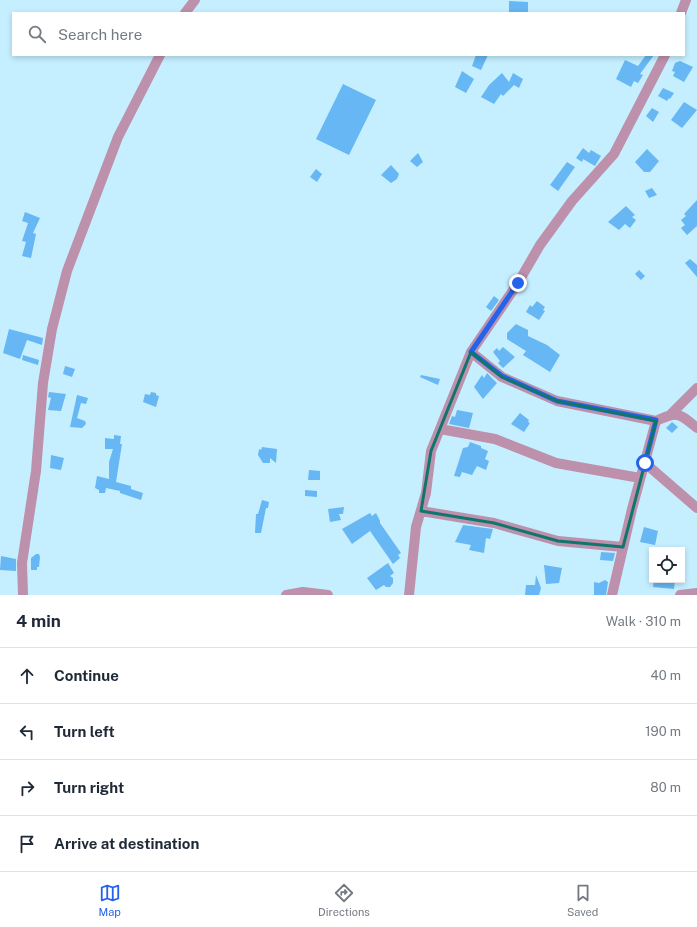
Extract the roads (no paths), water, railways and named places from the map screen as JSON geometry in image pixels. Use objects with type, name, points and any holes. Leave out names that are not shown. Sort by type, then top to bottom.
[{"type":"street","points":[[187,12],[195,0]]},
{"type":"street","points":[[681,12],[686,0]]},
{"type":"street","points":[[23,595],[22,563],[36,471],[43,383],[52,329],[67,271],[113,150],[160,56]]},
{"type":"street","points":[[409,595],[416,528],[426,493],[431,451],[471,352],[518,283],[540,245],[572,201],[614,154],[664,56]]},
{"type":"street","points":[[471,352],[502,376],[557,401],[656,420],[671,414],[697,388]]},
{"type":"street","points":[[671,414],[682,416],[697,428]]},
{"type":"street","points":[[612,595],[640,478],[656,420]]},
{"type":"street","points":[[440,429],[495,438],[556,462],[640,478]]},
{"type":"street","points":[[645,463],[697,508]]},
{"type":"street","points":[[421,511],[494,523],[558,541],[623,547]]},
{"type":"street","points":[[286,595],[303,592],[328,595]]},
{"type":"street","points":[[680,595],[697,593]]}]
